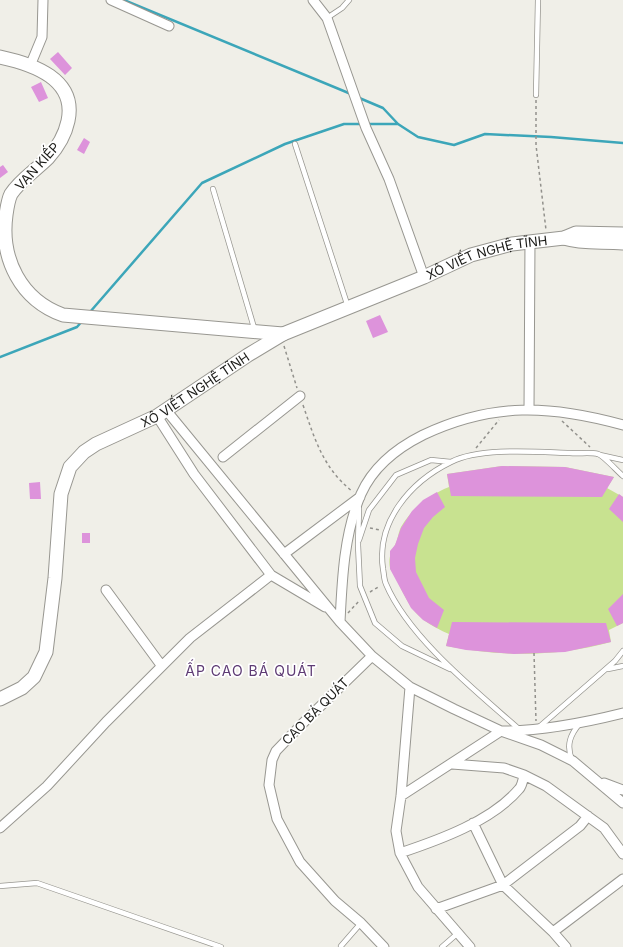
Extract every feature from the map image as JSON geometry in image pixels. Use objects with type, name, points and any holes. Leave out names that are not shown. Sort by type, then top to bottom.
[{"type":"main road","name":"VẠN KIẾP","points":[[0,57],[19,61],[57,81],[67,94],[70,108],[65,134],[48,157],[6,197],[4,247],[13,274],[31,297],[44,307],[63,315],[105,320],[255,331]]},
{"type":"main road","name":"XÔ VIẾT NGHỆ TĨNH","points":[[0,699],[22,688],[34,677],[46,652],[55,578],[59,507],[62,486],[70,467],[84,452],[96,444],[161,413],[248,355],[283,334],[424,277],[471,255],[492,248],[530,241],[564,238],[576,233],[623,234]]},
{"type":"main road","name":"XÔ VIẾT NGHỆ TĨNH","points":[[564,238],[577,242],[605,241],[623,243]]},
{"type":"main road","points":[[255,331],[283,334]]},
{"type":"street","points":[[30,66],[42,37],[44,0]]},
{"type":"street","points":[[111,0],[169,26]]},
{"type":"street","points":[[313,0],[327,18],[366,128],[389,179],[424,277]]},
{"type":"street","points":[[528,410],[530,241]]},
{"type":"street","points":[[223,457],[300,396]]},
{"type":"street","points":[[340,622],[348,540],[353,514],[372,475],[404,445],[442,426],[487,412],[528,410],[550,411],[592,417],[623,425]]},
{"type":"street","points":[[161,413],[284,554],[340,622],[372,656],[410,687],[501,731],[541,745],[573,761],[623,803]]},
{"type":"street","points":[[161,413],[194,474],[271,575],[332,611]]},
{"type":"street","points":[[284,554],[360,497]]},
{"type":"street","points":[[0,828],[47,786],[161,665],[190,638],[271,575]]},
{"type":"street","points":[[106,590],[161,665]]},
{"type":"street","name":"CAO BÁ QUÁT","points":[[372,656],[276,751],[272,760],[269,775],[270,796],[278,819],[300,862],[335,901],[384,947]]},
{"type":"street","points":[[410,687],[401,796],[396,830],[400,853],[418,887],[470,947]]},
{"type":"street","points":[[401,796],[501,731],[521,731],[580,723],[623,713]]},
{"type":"street","points":[[452,764],[504,768],[524,775],[546,786],[604,828],[623,854]]},
{"type":"street","points":[[400,853],[419,847],[485,817],[520,788],[524,775]]},
{"type":"street","points":[[599,782],[623,790]]},
{"type":"street","points":[[436,909],[503,885],[580,826],[588,816]]},
{"type":"street","points":[[473,823],[503,885],[553,932],[566,947]]},
{"type":"street","points":[[553,932],[623,879]]},
{"type":"lane","points":[[327,18],[342,8],[349,0]]},
{"type":"lane","points":[[536,95],[538,0]]},
{"type":"lane","points":[[295,144],[348,308]]},
{"type":"lane","points":[[212,189],[255,331]]},
{"type":"lane","points":[[521,731],[453,670],[402,614],[385,583],[382,558],[385,532],[397,507],[422,480],[451,462],[471,455],[528,452],[598,454],[623,460]]},
{"type":"lane","points":[[598,454],[623,476]]},
{"type":"lane","points":[[358,545],[369,510],[396,475],[431,460],[451,462]]},
{"type":"lane","points":[[360,497],[358,545],[360,586],[375,623],[402,646],[453,670]]},
{"type":"lane","points":[[536,729],[606,669],[623,651]]},
{"type":"lane","points":[[606,669],[623,666]]},
{"type":"lane","points":[[573,761],[569,751],[571,735],[580,723]]},
{"type":"lane","points":[[0,886],[37,883],[222,947]]},
{"type":"lane","points":[[341,946],[361,924]]},
{"type":"lane","points":[[442,947],[458,933]]},
{"type":"path","points":[[536,95],[536,145],[548,240]]},
{"type":"path","points":[[283,334],[284,347],[300,396],[325,460],[342,483],[360,497]]},
{"type":"path","points":[[471,455],[506,411]]},
{"type":"path","points":[[550,411],[598,454]]},
{"type":"path","points":[[364,526],[385,532]]},
{"type":"path","points":[[340,622],[364,596],[385,583]]},
{"type":"path","points":[[534,653],[536,729]]},
{"type":"green space","points":[[502,466],[565,467],[614,477],[607,488],[623,497],[623,623],[609,630],[611,642],[591,647],[550,653],[508,654],[467,650],[446,646],[449,634],[429,624],[410,606],[389,564],[391,553],[405,520],[428,498],[449,487],[447,474]]},
{"type":"building","points":[[58,52],[72,68],[65,75],[50,59]]},
{"type":"building","points":[[41,82],[48,98],[39,102],[31,87]]},
{"type":"building","points":[[84,138],[90,142],[84,154],[77,150]]},
{"type":"building","points":[[3,165],[8,172],[0,178],[0,167]]},
{"type":"building","points":[[380,315],[388,332],[373,338],[366,321]]},
{"type":"building","points":[[502,466],[565,467],[614,477],[602,497],[451,496],[447,474]]},
{"type":"building","points":[[40,482],[41,499],[30,499],[29,483]]},
{"type":"building","points":[[437,492],[445,507],[433,517],[424,528],[415,558],[416,572],[429,598],[444,610],[437,628],[423,620],[411,608],[390,569],[390,551],[395,545],[401,528],[412,511],[423,500]]},
{"type":"building","points":[[619,494],[623,497],[623,522],[609,509]]},
{"type":"building","points":[[82,533],[90,533],[90,543],[82,543]]},
{"type":"building","points":[[623,594],[623,623],[617,626],[608,609]]},
{"type":"building","points":[[452,622],[606,623],[611,642],[565,652],[514,654],[466,650],[446,646]]},
{"type":"waterway","points":[[124,0],[351,94]]},
{"type":"waterway","points":[[357,97],[383,108],[398,124],[418,137],[454,145],[485,134],[551,137],[623,143]]},
{"type":"waterway","points":[[90,312],[202,183],[285,144],[344,124],[362,124]]},
{"type":"waterway","points":[[367,124],[398,124]]},
{"type":"waterway","points":[[0,357],[77,327],[83,320]]},
{"type":"district","name":"ẤP CAO BÁ QUÁT","points":[[251,671]]}]
